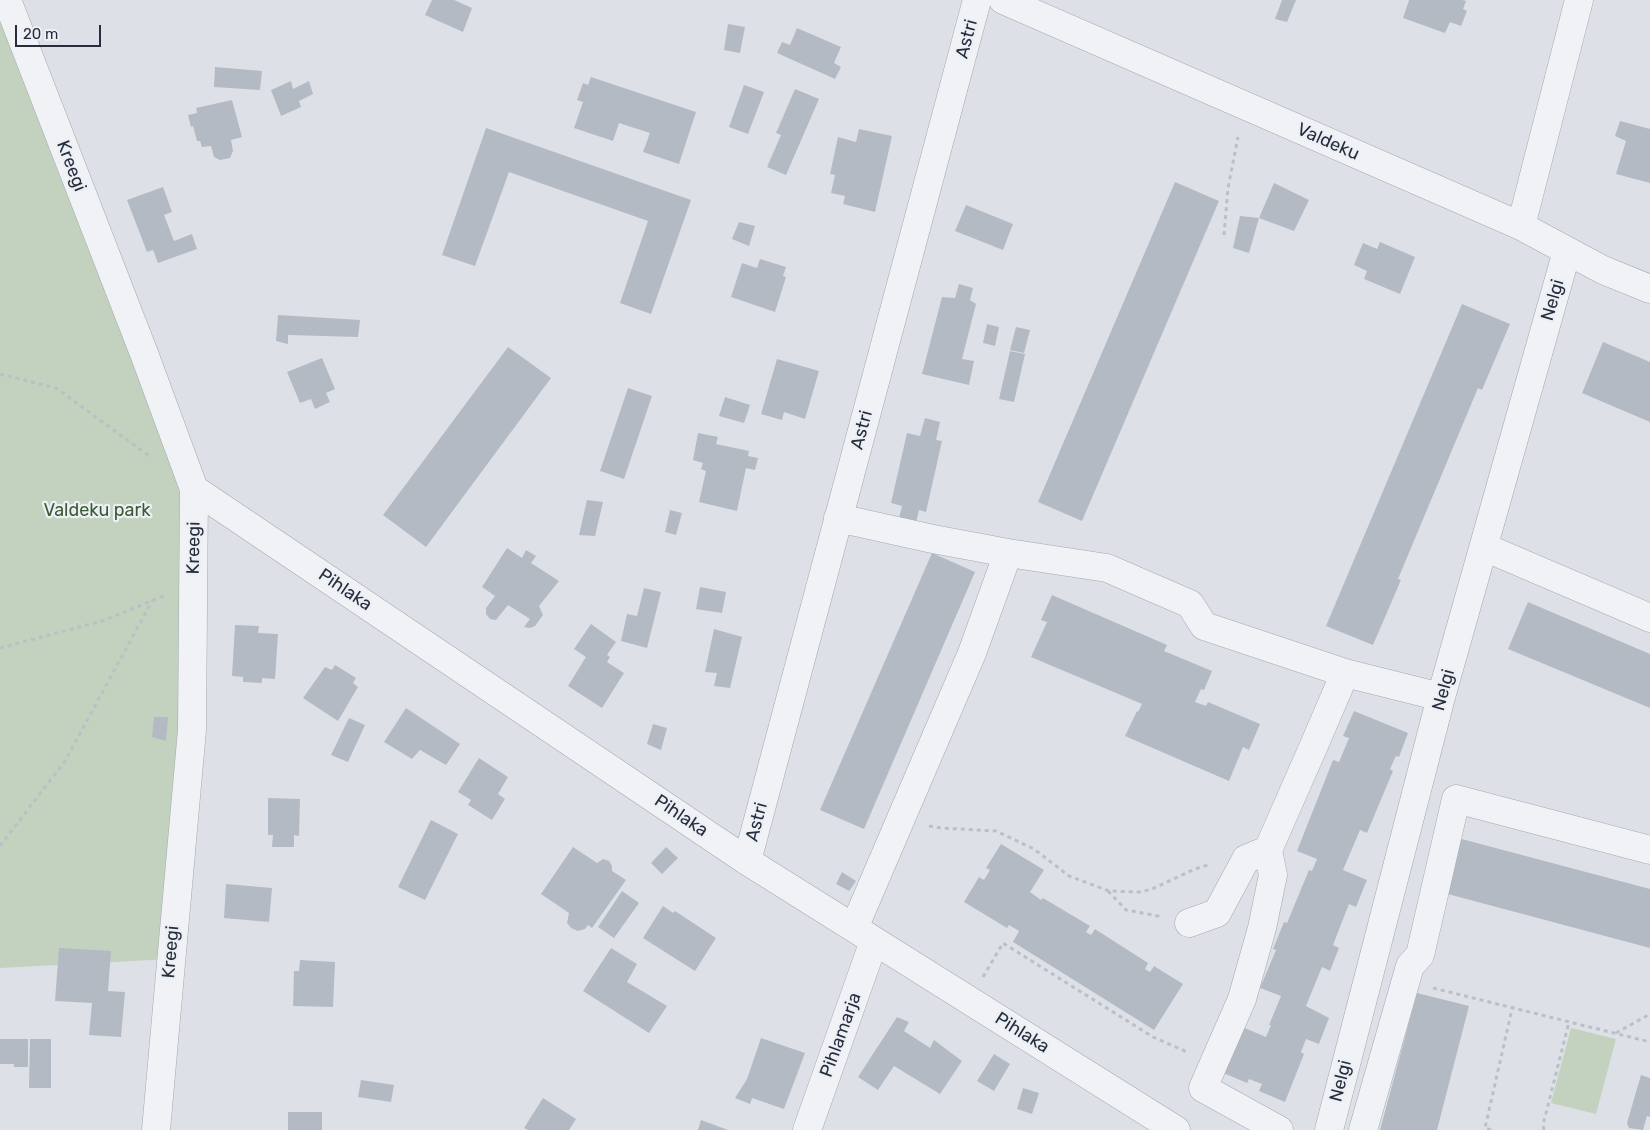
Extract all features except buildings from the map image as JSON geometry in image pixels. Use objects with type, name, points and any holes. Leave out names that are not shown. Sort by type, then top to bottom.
[{"type":"street","name":"Kreegi","points":[[7,0],[138,338],[194,489],[192,730],[156,1130]]},
{"type":"street","name":"Astri","points":[[747,861],[977,0]]},
{"type":"street","name":"Valdeku","points":[[1003,0],[1521,226],[1603,270],[1650,289]]},
{"type":"street","points":[[1521,226],[1579,0]]},
{"type":"street","name":"Nelgi","points":[[1329,1130],[1441,698],[1567,252]]},
{"type":"street","name":"Pihlaka","points":[[194,489],[747,861],[1176,1130]]},
{"type":"street","points":[[838,518],[1008,553],[1107,568],[1190,604],[1204,626],[1345,674],[1441,698]]},
{"type":"street","points":[[1484,547],[1650,618]]},
{"type":"street","name":"Pihlamarja","points":[[807,1130],[864,934],[900,821],[972,653],[1008,553]]},
{"type":"street","points":[[1189,923],[1218,912],[1257,855],[1316,744],[1345,674]]},
{"type":"street","points":[[1363,1130],[1410,966],[1420,955],[1456,798],[1650,850]]},
{"type":"street","points":[[1257,855],[1273,875],[1262,928],[1242,999],[1203,1088],[1279,1130]]},
{"type":"path","points":[[1224,235],[1228,188],[1238,137]]},
{"type":"path","points":[[0,374],[56,388],[156,461]]},
{"type":"path","points":[[0,648],[102,621],[194,584]]},
{"type":"path","points":[[0,846],[65,761],[152,601]]},
{"type":"path","points":[[900,821],[941,828],[996,831],[1034,849],[1069,876],[1108,891],[1140,892],[1152,889],[1195,869],[1224,859],[1257,855]]},
{"type":"path","points":[[1108,891],[1126,910],[1189,923]]},
{"type":"path","points":[[983,977],[1003,943],[1153,1037],[1214,1064]]},
{"type":"path","points":[[1406,982],[1650,1042]]},
{"type":"path","points":[[1491,1130],[1485,1129],[1512,1009]]},
{"type":"path","points":[[1615,1033],[1650,1014]]},
{"type":"path","points":[[1544,1130],[1543,1125],[1569,1022]]},
{"type":"green space","name":"Valdeku park","points":[[0,0],[194,489],[170,959],[0,968]]},
{"type":"green space","points":[[1571,1028],[1616,1039],[1596,1114],[1551,1103]]}]
